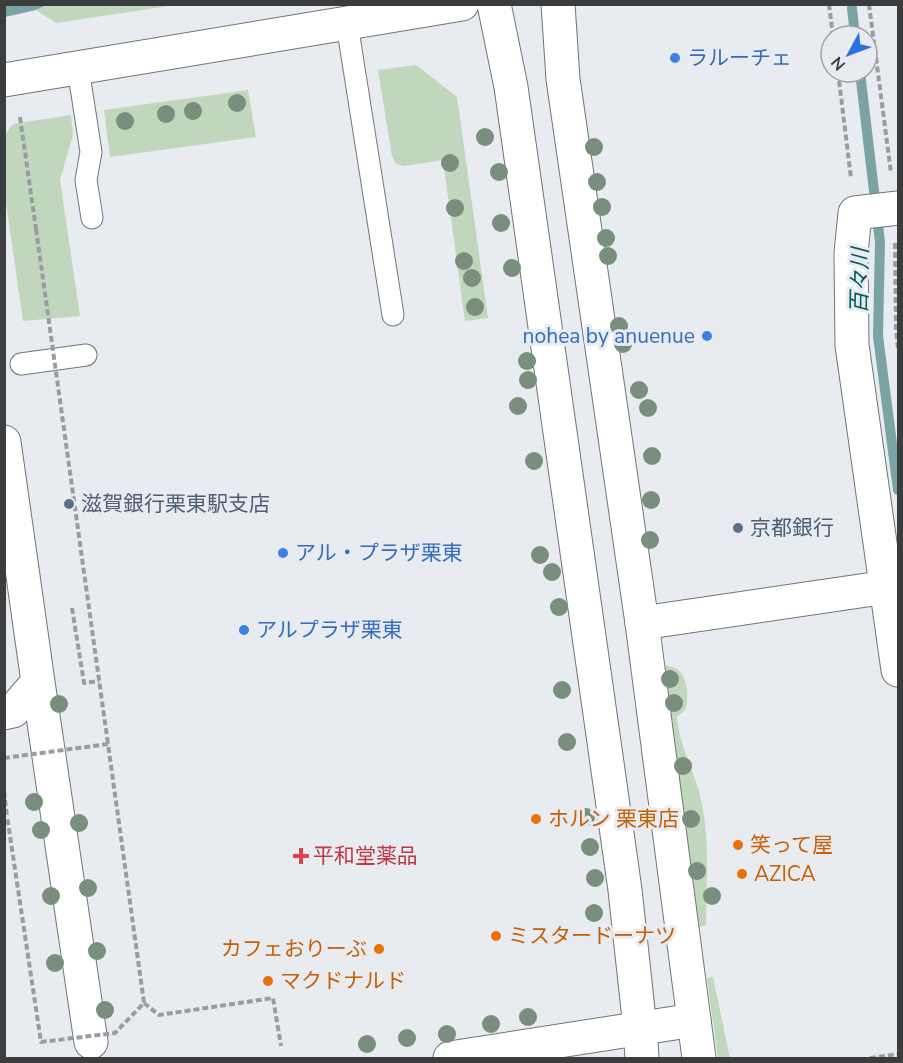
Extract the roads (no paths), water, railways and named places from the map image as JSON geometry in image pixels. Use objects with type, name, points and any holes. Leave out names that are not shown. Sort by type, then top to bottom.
[{"type":"street","points":[[4,80],[462,4]]},
{"type":"street","points":[[494,4],[518,134],[625,890],[641,1043]]},
{"type":"street","points":[[558,4],[563,79],[642,623],[699,1059]]},
{"type":"street","points":[[875,211],[851,253],[852,345],[893,587],[898,670]]},
{"type":"street","points":[[4,442],[91,1042]]},
{"type":"street","points":[[642,623],[893,587]]},
{"type":"street","points":[[4,713],[13,711],[38,682]]},
{"type":"street","points":[[450,1059],[641,1043],[694,1020]]},
{"type":"lane","points":[[347,24],[393,315]]},
{"type":"lane","points":[[78,68],[91,152],[86,180],[92,218]]},
{"type":"lane","points":[[21,364],[86,355]]},
{"type":"water","points":[[4,5],[46,5],[36,10],[5,17]]},
{"type":"waterway","name":"百々川","points":[[852,8],[854,24]]},
{"type":"waterway","name":"百々川","points":[[861,84],[880,242],[878,336],[898,490]]},
{"type":"place","name":"ラルーチェ","points":[[675,58]]},
{"type":"place","name":"nohea by anuenue","points":[[707,336]]},
{"type":"place","name":"滋賀銀行栗東駅支店","points":[[69,504]]},
{"type":"place","name":"京都銀行","points":[[738,528]]},
{"type":"place","name":"アル・プラザ栗東","points":[[283,553]]},
{"type":"place","name":"アルプラザ栗東","points":[[244,630]]},
{"type":"place","name":"ホルン 栗東店","points":[[536,819]]},
{"type":"place","name":"笑って屋","points":[[738,845]]},
{"type":"place","name":"平和堂薬品","points":[[301,856]]},
{"type":"place","name":"AZICA","points":[[742,874]]},
{"type":"place","name":"ミスタードーナツ","points":[[496,936]]},
{"type":"place","name":"カフェおりーぶ","points":[[379,949]]},
{"type":"place","name":"マクドナルド","points":[[268,981]]}]
